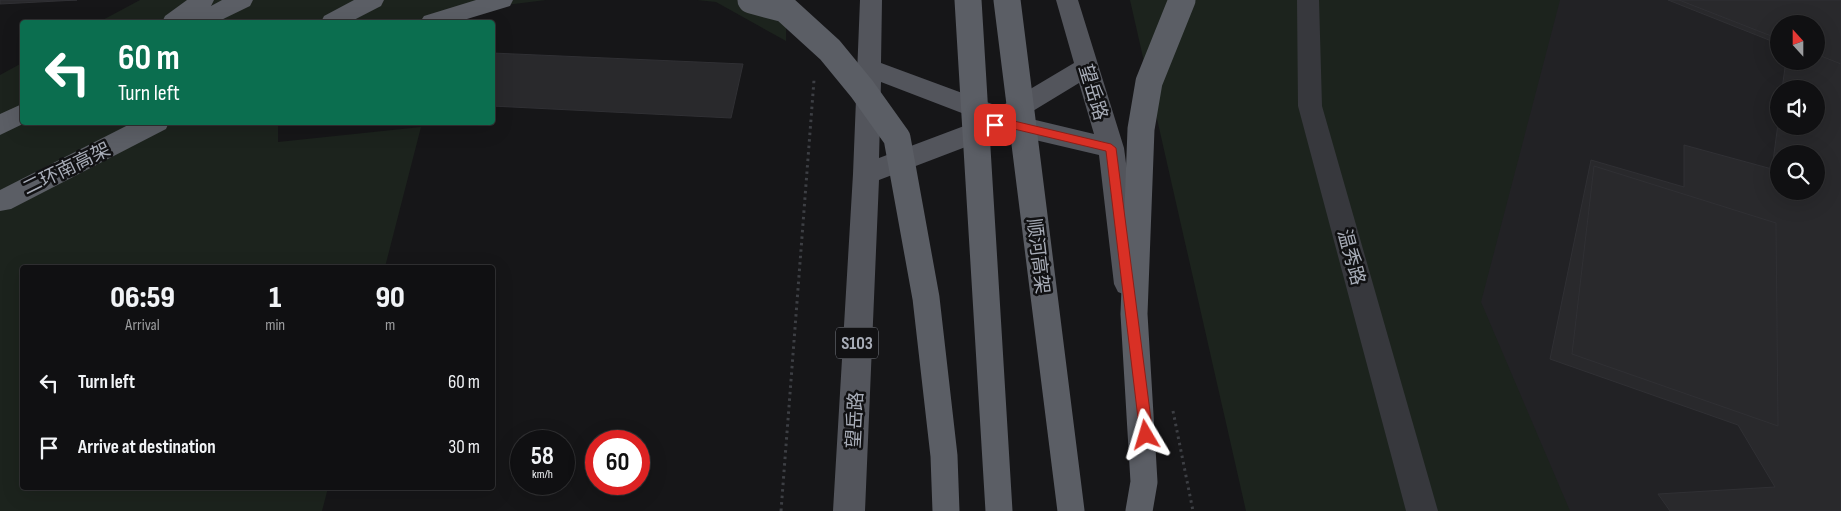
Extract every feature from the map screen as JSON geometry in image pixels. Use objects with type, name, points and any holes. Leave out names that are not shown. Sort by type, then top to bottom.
[{"type":"highway","points":[[176,20],[202,0]]},
{"type":"highway","points":[[202,20],[242,0]]},
{"type":"highway","points":[[336,20],[374,0]]},
{"type":"highway","points":[[438,20],[502,0]]},
{"type":"highway","points":[[751,0],[785,9],[830,50],[862,89],[897,138],[926,298],[944,456],[946,511]]},
{"type":"highway","points":[[968,0],[999,511]]},
{"type":"highway","name":"顺河高架","points":[[1007,0],[1071,511]]},
{"type":"highway","points":[[1139,511],[1144,482],[1134,314],[1140,129],[1149,82],[1182,0]]},
{"type":"highway","points":[[0,125],[20,115]]},
{"type":"highway","name":"二环南高架","points":[[2,200],[152,125]]},
{"type":"main road","name":"望岳路","points":[[849,511],[866,174],[870,0]]},
{"type":"main road","name":"望岳路","points":[[1067,0],[1111,148],[1146,435],[1141,484],[1149,511]]},
{"type":"main road","points":[[868,67],[990,114],[1009,114],[1086,67]]},
{"type":"main road","points":[[866,174],[995,125],[1014,125],[1111,148]]},
{"type":"street","name":"温秀路","points":[[1308,0],[1310,106],[1422,511]]},
{"type":"path","points":[[781,511],[814,79]]},
{"type":"shaded area","points":[[140,0],[546,0],[441,13],[420,20],[103,20]]},
{"type":"shaded area","points":[[697,0],[786,0],[786,41],[716,2]]},
{"type":"shaded area","points":[[1130,0],[1560,0],[1481,302],[1570,511],[1246,511]]},
{"type":"shaded area","points":[[1243,0],[1841,0],[1841,511],[1309,511]]},
{"type":"shaded area","points":[[20,64],[20,125],[278,125],[278,142],[421,127],[386,265],[20,265],[20,490],[327,490],[322,511],[0,511],[0,75]]},
{"type":"building","points":[[0,0],[77,0],[0,4]]},
{"type":"building","points":[[1668,0],[1841,0],[1841,511],[1670,511],[1658,494],[1775,487],[1738,425],[1550,359],[1591,160],[1684,187],[1684,145],[1770,168],[1770,200],[1825,200],[1825,145],[1775,145],[1776,135],[1825,135],[1825,80],[1783,80],[1785,70],[1825,70],[1825,15],[1770,15],[1770,40]]},
{"type":"building","points":[[1679,0],[1841,0],[1841,64],[1825,58],[1825,15],[1770,15],[1770,35]]},
{"type":"building","points":[[495,53],[743,64],[731,118],[495,106]]},
{"type":"building","points":[[1594,166],[1776,223],[1778,426],[1572,354]]},
{"type":"route","points":[[995,125],[1014,125],[1111,148],[1146,435]]}]
